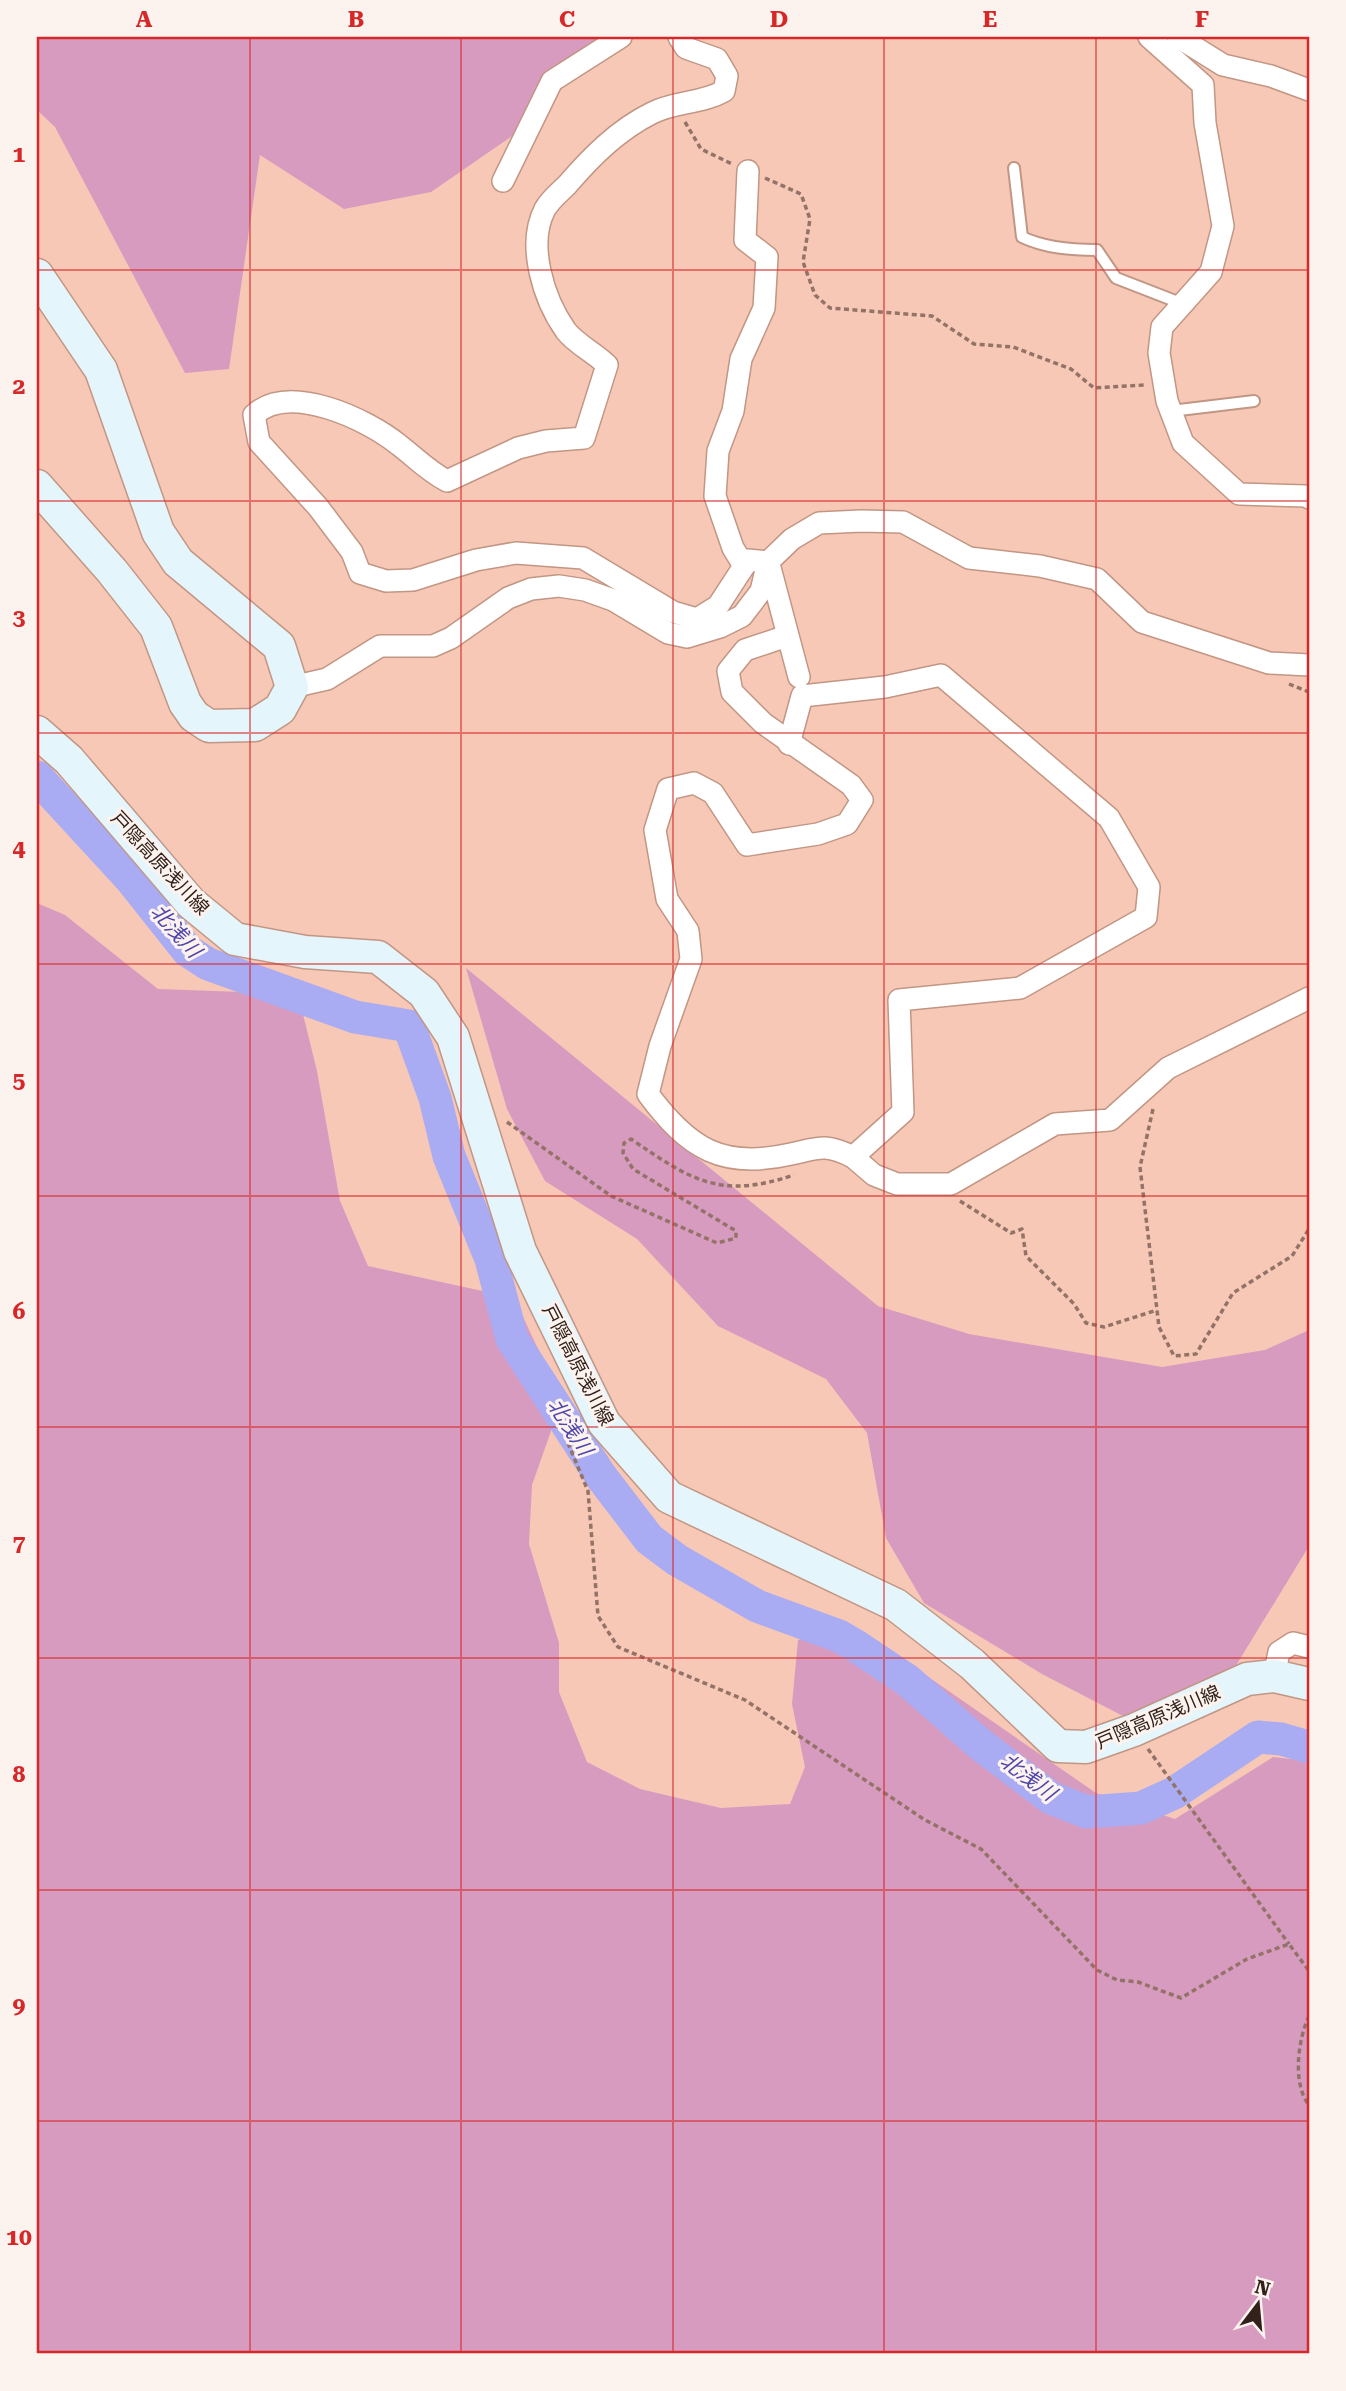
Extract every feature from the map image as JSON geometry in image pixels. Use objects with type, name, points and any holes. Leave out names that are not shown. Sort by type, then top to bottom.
[{"type":"main road","points":[[37,275],[101,370],[158,533],[177,562],[279,646],[292,687],[280,709],[255,725],[209,726],[194,716],[184,704],[156,627],[112,570],[37,486]]},
{"type":"main road","name":"戸隠高原浅川線","points":[[37,732],[69,760],[191,903],[235,939],[305,952],[378,957],[424,993],[453,1037],[520,1251],[604,1423],[669,1497],[896,1605],[972,1664],[1058,1746],[1086,1747],[1134,1730],[1247,1679],[1273,1676],[1309,1684]]},
{"type":"street","points":[[503,181],[552,81],[621,37]]},
{"type":"street","points":[[679,37],[686,48],[717,59],[727,76],[724,91],[710,100],[655,111],[629,126],[598,150],[545,209],[538,238],[537,256],[547,292],[568,334],[607,365],[584,438],[545,441],[518,448],[447,481],[422,467],[399,445],[376,429],[320,405],[277,403],[265,405],[254,415],[259,442],[318,507],[352,552],[360,573],[386,581],[413,580],[477,560],[516,553],[583,558],[673,612],[697,620],[718,606],[748,560],[768,562]]},
{"type":"street","points":[[1149,37],[1203,85],[1205,123],[1223,226],[1211,272],[1162,327],[1159,353],[1171,411],[1182,443],[1239,494],[1309,498]]},
{"type":"street","points":[[1178,37],[1223,65],[1271,76],[1309,90]]},
{"type":"street","points":[[744,566],[733,548],[715,496],[718,451],[733,411],[741,359],[764,308],[767,257],[745,240],[748,171]]},
{"type":"street","points":[[292,687],[327,679],[380,646],[433,646],[452,638],[508,598],[531,589],[559,586],[585,590],[613,600],[668,633],[687,637],[720,627],[742,616],[761,591],[768,562],[792,539],[819,523],[903,522],[969,558],[1040,566],[1097,579],[1142,622],[1269,663],[1309,666]]},
{"type":"street","points":[[768,562],[799,677]]},
{"type":"street","points":[[787,636],[745,650],[728,671],[732,692],[789,744],[851,785],[862,800],[847,824],[818,834],[747,845],[713,793],[694,783],[668,789],[655,830],[667,899],[688,931],[691,959],[660,1046],[648,1094],[671,1125],[719,1157],[754,1161],[832,1146],[853,1157],[874,1175],[897,1184],[954,1182],[1055,1124],[1110,1120],[1168,1068],[1309,999]]},
{"type":"street","points":[[789,744],[802,696],[885,687],[941,675],[1109,818],[1149,887],[1146,917],[1020,988],[899,1000],[903,1112],[853,1157]]},
{"type":"street","points":[[1273,1676],[1279,1652],[1293,1643],[1309,1647]]},
{"type":"lane","points":[[1014,168],[1022,237],[1035,243],[1072,250],[1097,250],[1116,278],[1183,304]]},
{"type":"lane","points":[[1171,411],[1254,401]]},
{"type":"path","points":[[675,105],[701,149],[802,194],[810,219],[803,262],[815,295],[830,308],[932,316],[974,344],[1013,347],[1025,351],[1071,369],[1094,388],[1165,384]]},
{"type":"path","points":[[1154,1102],[1140,1167],[1159,1327],[1174,1356],[1196,1354],[1233,1293],[1292,1256],[1309,1229]]},
{"type":"path","points":[[481,1120],[506,1121],[611,1196],[718,1243],[736,1238],[736,1231],[633,1169],[622,1153],[624,1143],[631,1139],[677,1171],[721,1186],[762,1186],[799,1173]]},
{"type":"path","points":[[954,1182],[960,1202],[1011,1233],[1022,1229],[1026,1256],[1074,1304],[1086,1323],[1104,1327],[1157,1310]]},
{"type":"path","points":[[604,1423],[565,1436],[588,1491],[598,1616],[618,1647],[745,1700],[925,1820],[981,1850],[1097,1970],[1117,1980],[1138,1982],[1181,1998],[1247,1959],[1289,1944]]},
{"type":"path","points":[[1134,1730],[1309,1971]]},
{"type":"path","points":[[1309,2016],[1299,2065],[1301,2095],[1309,2105]]},
{"type":"shaded area","points":[[37,37],[612,37],[515,134],[431,192],[344,209],[260,155],[229,369],[185,373],[55,127],[37,110]]},
{"type":"shaded area","points":[[37,903],[65,915],[158,989],[298,994],[317,1071],[340,1201],[368,1266],[514,1298],[562,1400],[532,1485],[529,1544],[559,1643],[559,1692],[587,1762],[640,1789],[721,1808],[790,1804],[805,1767],[792,1704],[798,1640],[859,1629],[1096,1793],[1175,1819],[1273,1757],[1309,1761],[1309,2354],[37,2354]]},
{"type":"shaded area","points":[[466,968],[878,1306],[969,1334],[1162,1367],[1265,1350],[1309,1330],[1309,1546],[1204,1718],[1146,1728],[1042,1674],[924,1603],[886,1538],[867,1433],[826,1379],[718,1326],[637,1239],[545,1181],[507,1109]]},
{"type":"waterway","name":"北浅川","points":[[37,777],[130,878],[188,951],[208,964],[355,1017],[409,1026],[435,1098],[449,1156],[491,1259],[512,1339],[600,1475],[649,1539],[677,1560],[757,1606],[839,1636],[856,1646],[907,1680],[981,1745],[1051,1798],[1087,1812],[1141,1808],[1174,1793],[1258,1737],[1281,1739],[1309,1747]]}]
